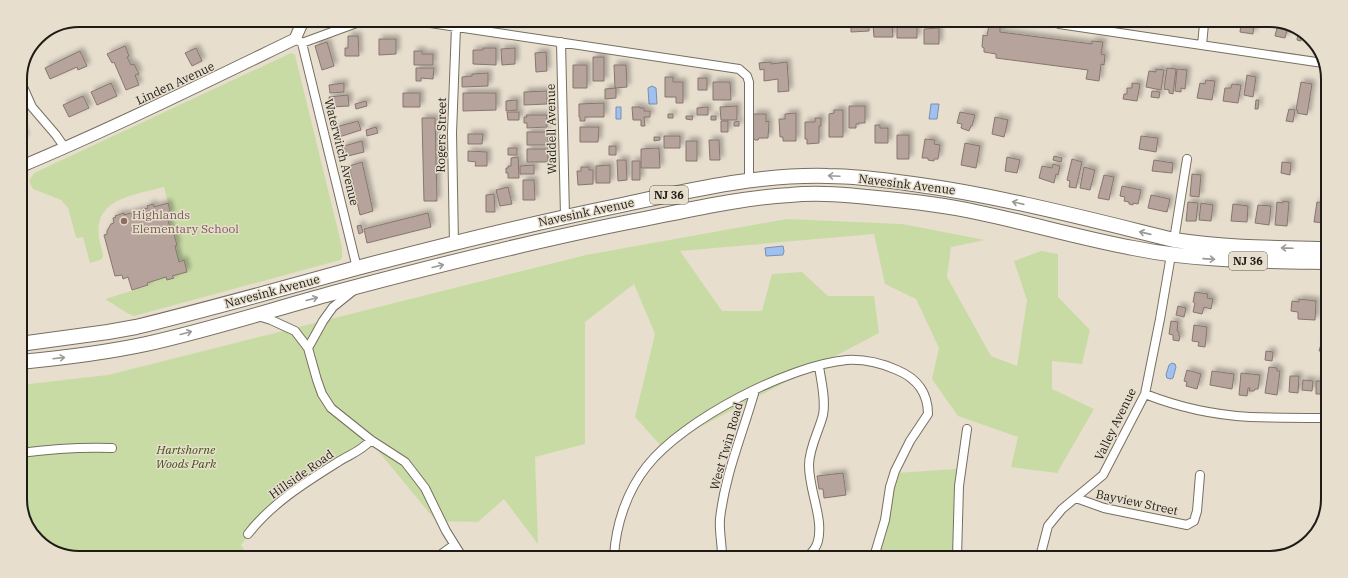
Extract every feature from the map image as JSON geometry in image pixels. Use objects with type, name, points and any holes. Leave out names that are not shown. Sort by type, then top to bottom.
[{"type":"highway","name":"Navesink Avenue","points":[[27,343],[136,327],[357,268],[565,216],[702,188],[794,176],[830,176],[881,179],[988,196],[1174,240],[1233,247],[1321,249]]},
{"type":"highway","name":"Navesink Avenue","points":[[27,361],[73,356],[145,344],[359,286],[594,228],[720,204],[792,194],[848,195],[939,205],[1128,247],[1171,255],[1240,260],[1321,262]]},
{"type":"street","points":[[298,41],[302,27]]},
{"type":"street","points":[[298,41],[343,27]]},
{"type":"street","points":[[450,27],[739,69],[744,72],[749,82],[749,181]]},
{"type":"street","points":[[1079,27],[1318,62]]},
{"type":"street","points":[[1202,45],[1204,27]]},
{"type":"street","name":"Rogers Street","points":[[454,244],[452,133],[456,28]]},
{"type":"street","name":"Linden Avenue","points":[[27,164],[298,41]]},
{"type":"street","name":"Waterwitch Avenue","points":[[298,41],[357,268]]},
{"type":"street","name":"Waddell Avenue","points":[[561,42],[565,216]]},
{"type":"street","points":[[27,96],[32,107],[65,148]]},
{"type":"street","points":[[1174,240],[1187,159]]},
{"type":"street","name":"Valley Avenue","points":[[1042,551],[1048,526],[1062,509],[1103,475],[1145,394],[1171,255]]},
{"type":"street","points":[[308,348],[323,320],[333,306],[359,286]]},
{"type":"street","points":[[253,315],[271,320],[295,331],[308,348],[317,380],[326,402],[331,408],[371,440],[405,462],[412,469],[425,488],[458,551]]},
{"type":"street","points":[[614,551],[621,518],[631,491],[647,466],[686,430],[726,405],[775,380],[819,366],[846,360],[861,360],[886,365],[910,377],[920,386],[925,395],[928,414],[910,441],[895,471],[890,487],[885,520],[876,551]]},
{"type":"street","points":[[812,551],[817,545],[820,530],[811,485],[809,464],[812,448],[823,415],[824,403],[819,366]]},
{"type":"street","name":"West Twin Road","points":[[722,551],[720,521],[723,497],[731,464],[755,390]]},
{"type":"street","points":[[1145,394],[1167,402],[1220,413],[1249,417],[1321,418]]},
{"type":"street","points":[[957,551],[959,486],[967,430]]},
{"type":"street","name":"Hillside Road","points":[[248,534],[256,524],[283,499],[344,458],[363,448],[371,440]]},
{"type":"street","points":[[27,452],[66,448],[112,448]]},
{"type":"street","name":"Bayview Street","points":[[1076,498],[1104,508],[1187,525],[1194,521],[1197,511],[1200,475]]},
{"type":"street","points":[[446,551],[454,545]]},
{"type":"green space","points":[[291,53],[295,55],[342,247],[342,258],[340,260],[134,316],[105,299],[148,286],[147,283],[166,277],[167,280],[173,278],[172,276],[187,272],[184,260],[179,262],[175,246],[177,245],[173,231],[171,232],[167,216],[171,214],[164,187],[129,196],[118,200],[109,206],[103,214],[99,225],[99,238],[103,257],[100,260],[90,263],[83,237],[76,237],[68,208],[61,200],[33,189],[29,181],[34,173]]},
{"type":"green space","name":"Hartshorne Woods Park","points":[[787,219],[902,224],[985,240],[951,247],[947,277],[991,356],[1017,366],[1027,300],[1014,261],[1041,251],[1058,254],[1058,297],[1090,330],[1082,364],[1052,361],[1052,389],[1094,409],[1057,473],[1011,467],[1018,437],[958,416],[932,379],[939,348],[916,299],[885,284],[874,234],[680,251],[722,311],[762,311],[772,274],[802,272],[828,296],[874,296],[879,333],[662,447],[635,417],[655,334],[634,284],[585,322],[585,444],[535,457],[538,544],[504,499],[478,522],[436,521],[374,446],[276,500],[241,545],[245,551],[69,550],[53,544],[42,536],[31,519],[27,502],[27,384],[108,375],[586,255]]},
{"type":"green space","points":[[956,469],[955,551],[875,551],[896,473]]},
{"type":"water","points":[[652,86],[656,88],[657,104],[649,104],[648,88]]},
{"type":"water","points":[[931,104],[939,104],[937,119],[929,119]]},
{"type":"water","points":[[616,107],[621,107],[621,119],[616,119]]},
{"type":"water","points":[[783,246],[783,255],[766,256],[765,248]]},
{"type":"water","points":[[1172,363],[1175,364],[1176,367],[1173,378],[1171,379],[1167,378],[1166,375],[1169,365]]},
{"type":"building","points":[[851,27],[869,27],[869,31],[851,32]]},
{"type":"building","points":[[873,27],[892,27],[893,37],[874,37]]},
{"type":"building","points":[[897,27],[917,27],[917,38],[897,38]]},
{"type":"building","points":[[989,27],[1000,27],[1000,32],[1092,44],[1092,41],[1103,42],[1101,54],[1105,55],[1104,65],[1101,64],[1099,81],[1086,79],[1088,70],[996,58],[996,54],[984,52],[984,48],[982,47],[983,35],[987,36]]},
{"type":"building","points":[[1241,27],[1254,27],[1253,34],[1240,32]]},
{"type":"building","points":[[939,28],[939,44],[924,44],[924,29]]},
{"type":"building","points":[[1277,28],[1287,30],[1285,38],[1275,36]]},
{"type":"building","points":[[348,36],[358,36],[359,56],[345,56],[345,48],[348,48]]},
{"type":"building","points":[[1298,36],[1301,39],[1301,41],[1297,40]]},
{"type":"building","points":[[379,39],[396,39],[396,54],[379,55]]},
{"type":"building","points":[[327,42],[334,66],[322,70],[315,46]]},
{"type":"building","points":[[125,46],[129,56],[127,57],[131,65],[134,64],[139,74],[135,75],[139,85],[126,90],[114,62],[112,63],[107,54]]},
{"type":"building","points":[[196,48],[202,61],[192,66],[185,53]]},
{"type":"building","points":[[483,48],[496,48],[496,65],[473,64],[473,50],[483,50]]},
{"type":"building","points":[[515,48],[515,64],[502,65],[501,49]]},
{"type":"building","points":[[80,51],[87,66],[78,70],[77,67],[50,79],[45,68]]},
{"type":"building","points":[[414,51],[422,51],[422,54],[433,54],[433,65],[414,65]]},
{"type":"building","points":[[546,52],[547,71],[536,72],[535,53]]},
{"type":"building","points":[[593,57],[604,57],[604,81],[593,81]]},
{"type":"building","points":[[771,62],[771,64],[787,62],[789,91],[778,92],[778,79],[764,81],[764,69],[760,70],[759,63]]},
{"type":"building","points":[[573,65],[587,65],[587,88],[573,88]]},
{"type":"building","points":[[614,65],[626,65],[627,87],[615,88]]},
{"type":"building","points":[[416,68],[434,68],[433,79],[421,78],[421,81],[416,81]]},
{"type":"building","points":[[1167,68],[1176,69],[1173,94],[1169,93],[1169,90],[1164,89]]},
{"type":"building","points":[[1156,69],[1164,70],[1161,90],[1146,87],[1149,71],[1156,72]]},
{"type":"building","points":[[1177,69],[1187,70],[1185,89],[1181,88],[1181,92],[1175,91]]},
{"type":"building","points":[[488,73],[488,86],[462,87],[462,77],[472,76],[472,74]]},
{"type":"building","points":[[1247,75],[1256,77],[1253,97],[1244,95]]},
{"type":"building","points":[[665,77],[673,77],[673,82],[683,82],[683,103],[676,103],[676,97],[665,97]]},
{"type":"building","points":[[698,78],[707,78],[707,90],[698,90]]},
{"type":"building","points":[[1206,80],[1215,81],[1212,100],[1197,98],[1200,83],[1205,84]]},
{"type":"building","points":[[713,82],[730,82],[731,100],[713,100]]},
{"type":"building","points":[[1301,82],[1312,84],[1307,115],[1297,113],[1298,110],[1296,110]]},
{"type":"building","points":[[111,83],[117,96],[97,105],[91,92]]},
{"type":"building","points":[[344,83],[344,92],[330,93],[329,85]]},
{"type":"building","points":[[1132,83],[1140,84],[1137,101],[1123,99],[1124,94],[1127,94],[1127,88],[1132,88]]},
{"type":"building","points":[[1232,84],[1241,85],[1238,103],[1223,101],[1225,88],[1231,88]]},
{"type":"building","points":[[616,88],[616,98],[605,99],[605,89]]},
{"type":"building","points":[[547,91],[547,104],[524,105],[524,92]]},
{"type":"building","points":[[1152,91],[1160,92],[1159,98],[1151,97]]},
{"type":"building","points":[[403,93],[420,93],[420,107],[403,107]]},
{"type":"building","points":[[463,93],[496,93],[496,110],[463,111]]},
{"type":"building","points":[[348,95],[349,106],[330,107],[329,97]]},
{"type":"building","points":[[83,96],[89,108],[69,117],[63,105]]},
{"type":"building","points":[[517,100],[517,110],[506,111],[506,101]]},
{"type":"building","points":[[1256,100],[1259,100],[1258,109],[1255,109]]},
{"type":"building","points":[[366,101],[367,106],[356,109],[355,104]]},
{"type":"building","points":[[604,103],[604,117],[585,117],[585,121],[580,121],[579,104]]},
{"type":"building","points":[[737,106],[737,120],[721,120],[720,107]]},
{"type":"building","points":[[849,106],[865,106],[865,123],[856,124],[856,128],[849,128]]},
{"type":"building","points":[[632,107],[640,107],[644,108],[644,111],[650,111],[650,117],[644,117],[645,126],[641,126],[641,120],[633,120]]},
{"type":"building","points":[[708,107],[708,115],[697,115],[697,108]]},
{"type":"building","points":[[1289,109],[1295,110],[1293,122],[1286,121]]},
{"type":"building","points":[[834,110],[843,110],[843,137],[829,137],[829,114],[834,113]]},
{"type":"building","points":[[507,112],[519,112],[519,120],[508,120]]},
{"type":"building","points":[[960,112],[975,115],[969,131],[961,128],[962,124],[957,123]]},
{"type":"building","points":[[796,113],[796,141],[783,141],[783,137],[780,137],[779,119],[785,119],[785,114]]},
{"type":"building","points":[[668,114],[673,114],[673,118],[668,118]]},
{"type":"building","points":[[753,114],[766,114],[766,122],[769,121],[768,138],[759,138],[758,140],[755,140],[752,137]]},
{"type":"building","points":[[526,115],[547,115],[547,127],[527,128],[527,123],[524,123],[524,117],[527,117]]},
{"type":"building","points":[[686,116],[693,116],[692,120],[686,119]]},
{"type":"building","points":[[711,116],[716,116],[716,120],[711,120]]},
{"type":"building","points":[[995,117],[1008,120],[1004,137],[992,134]]},
{"type":"building","points":[[422,118],[435,118],[437,201],[424,201]]},
{"type":"building","points":[[815,118],[821,118],[821,126],[819,126],[819,143],[807,144],[807,139],[805,139],[805,122],[815,122]]},
{"type":"building","points":[[358,121],[361,130],[339,137],[336,127]]},
{"type":"building","points":[[721,121],[728,121],[728,132],[721,132]]},
{"type":"building","points":[[739,121],[739,126],[734,126],[734,122]]},
{"type":"building","points":[[875,125],[880,125],[880,128],[888,128],[888,143],[875,143]]},
{"type":"building","points":[[376,127],[378,133],[367,136],[366,130]]},
{"type":"building","points":[[580,127],[599,127],[598,142],[580,142]]},
{"type":"building","points":[[527,132],[548,132],[548,145],[527,145]]},
{"type":"building","points":[[468,134],[483,134],[482,144],[468,144]]},
{"type":"building","points":[[897,135],[909,135],[909,159],[897,159]]},
{"type":"building","points":[[664,136],[680,136],[680,148],[664,148]]},
{"type":"building","points":[[1141,136],[1158,138],[1156,152],[1139,149]]},
{"type":"building","points":[[654,137],[660,137],[660,140],[654,141]]},
{"type":"building","points":[[925,139],[935,140],[934,144],[940,145],[938,159],[934,159],[934,161],[928,160],[928,158],[922,158]]},
{"type":"building","points":[[709,140],[719,140],[720,160],[710,160]]},
{"type":"building","points":[[362,141],[364,152],[344,157],[342,148],[344,146]]},
{"type":"building","points":[[686,141],[697,141],[697,161],[686,161]]},
{"type":"building","points":[[965,143],[980,146],[976,168],[961,165]]},
{"type":"building","points":[[609,146],[616,146],[616,155],[609,155]]},
{"type":"building","points":[[508,148],[517,148],[517,155],[508,155]]},
{"type":"building","points":[[659,148],[660,168],[641,168],[641,149]]},
{"type":"building","points":[[527,149],[548,149],[548,162],[527,162]]},
{"type":"building","points":[[468,151],[487,152],[487,166],[475,166],[476,162],[468,161]]},
{"type":"building","points":[[1054,156],[1062,158],[1061,162],[1053,160]]},
{"type":"building","points":[[518,157],[519,178],[508,178],[506,168],[511,166],[511,158]]},
{"type":"building","points":[[1007,157],[1020,160],[1017,173],[1005,171]]},
{"type":"building","points":[[1072,159],[1082,162],[1076,188],[1069,187],[1070,181],[1067,180]]},
{"type":"building","points":[[617,160],[626,160],[627,180],[618,181]]},
{"type":"building","points":[[1154,160],[1173,163],[1172,173],[1152,171]]},
{"type":"building","points":[[632,161],[640,161],[640,180],[632,180]]},
{"type":"building","points":[[362,162],[373,211],[360,215],[349,166]]},
{"type":"building","points":[[1282,162],[1291,163],[1290,175],[1281,173]]},
{"type":"building","points":[[1053,164],[1060,166],[1054,183],[1039,178],[1042,166],[1052,168]]},
{"type":"building","points":[[534,165],[534,174],[520,174],[520,166]]},
{"type":"building","points":[[610,165],[610,183],[596,183],[596,166]]},
{"type":"building","points":[[581,167],[589,167],[589,170],[593,170],[593,184],[578,185],[577,171],[581,171]]},
{"type":"building","points":[[1084,167],[1095,170],[1090,190],[1080,188]]},
{"type":"building","points":[[1192,174],[1201,175],[1199,197],[1190,196]]},
{"type":"building","points":[[1104,175],[1114,177],[1109,200],[1098,198]]},
{"type":"building","points":[[523,180],[534,180],[535,200],[523,200]]},
{"type":"building","points":[[1122,186],[1141,190],[1138,204],[1133,203],[1133,205],[1124,201],[1125,197],[1120,196]]},
{"type":"building","points":[[508,187],[512,204],[500,206],[496,190]]},
{"type":"building","points":[[494,194],[495,212],[486,212],[486,195]]},
{"type":"building","points":[[1151,195],[1170,199],[1167,212],[1148,208]]},
{"type":"building","points":[[1283,201],[1289,202],[1287,226],[1275,225],[1277,202],[1283,203]]},
{"type":"building","points":[[1188,202],[1198,203],[1196,221],[1186,221]]},
{"type":"building","points":[[1317,202],[1321,202],[1321,223],[1314,222]]},
{"type":"building","points":[[168,203],[171,215],[167,216],[171,232],[173,231],[177,245],[175,246],[179,262],[184,260],[187,272],[172,276],[174,278],[167,280],[166,277],[147,283],[148,285],[132,290],[128,277],[123,279],[122,275],[115,276],[104,235],[107,234],[111,224],[114,223],[113,218],[116,217],[115,216],[148,208],[147,206],[153,204],[154,207]]},
{"type":"building","points":[[1201,203],[1213,205],[1211,221],[1199,220]]},
{"type":"building","points":[[1233,204],[1248,206],[1247,222],[1231,221]]},
{"type":"building","points":[[1258,205],[1271,206],[1269,225],[1255,223]]},
{"type":"building","points":[[428,213],[431,227],[367,243],[364,229]]},
{"type":"building","points":[[361,225],[363,232],[359,234],[357,226]]},
{"type":"building","points":[[1195,292],[1208,294],[1207,298],[1213,299],[1211,309],[1204,307],[1202,314],[1193,312]]},
{"type":"building","points":[[1299,299],[1316,301],[1315,320],[1298,319],[1298,312],[1291,311],[1292,301],[1299,302]]},
{"type":"building","points":[[1178,306],[1186,308],[1184,317],[1176,315]]},
{"type":"building","points":[[1171,321],[1178,322],[1177,331],[1179,332],[1180,336],[1179,341],[1173,340],[1173,335],[1169,334]]},
{"type":"building","points":[[1194,325],[1207,327],[1205,347],[1198,346],[1199,342],[1192,341]]},
{"type":"building","points":[[1266,351],[1273,352],[1272,361],[1265,360]]},
{"type":"building","points":[[1269,367],[1277,368],[1277,371],[1280,371],[1277,395],[1265,393]]},
{"type":"building","points":[[1187,370],[1201,374],[1197,389],[1186,386],[1187,382],[1184,381]]},
{"type":"building","points":[[1212,371],[1234,374],[1232,389],[1210,385]]},
{"type":"building","points":[[1241,373],[1260,375],[1258,389],[1249,391],[1250,388],[1248,388],[1247,396],[1239,395]]},
{"type":"building","points":[[1290,376],[1299,376],[1298,393],[1289,392]]},
{"type":"building","points":[[1303,380],[1313,381],[1312,391],[1302,390]]},
{"type":"building","points":[[1316,381],[1321,381],[1321,394],[1316,394]]},
{"type":"building","points":[[843,473],[846,495],[824,498],[823,489],[819,489],[817,476]]},
{"type":"place","name":"Highlands Elementary School","points":[[124,221]]}]
